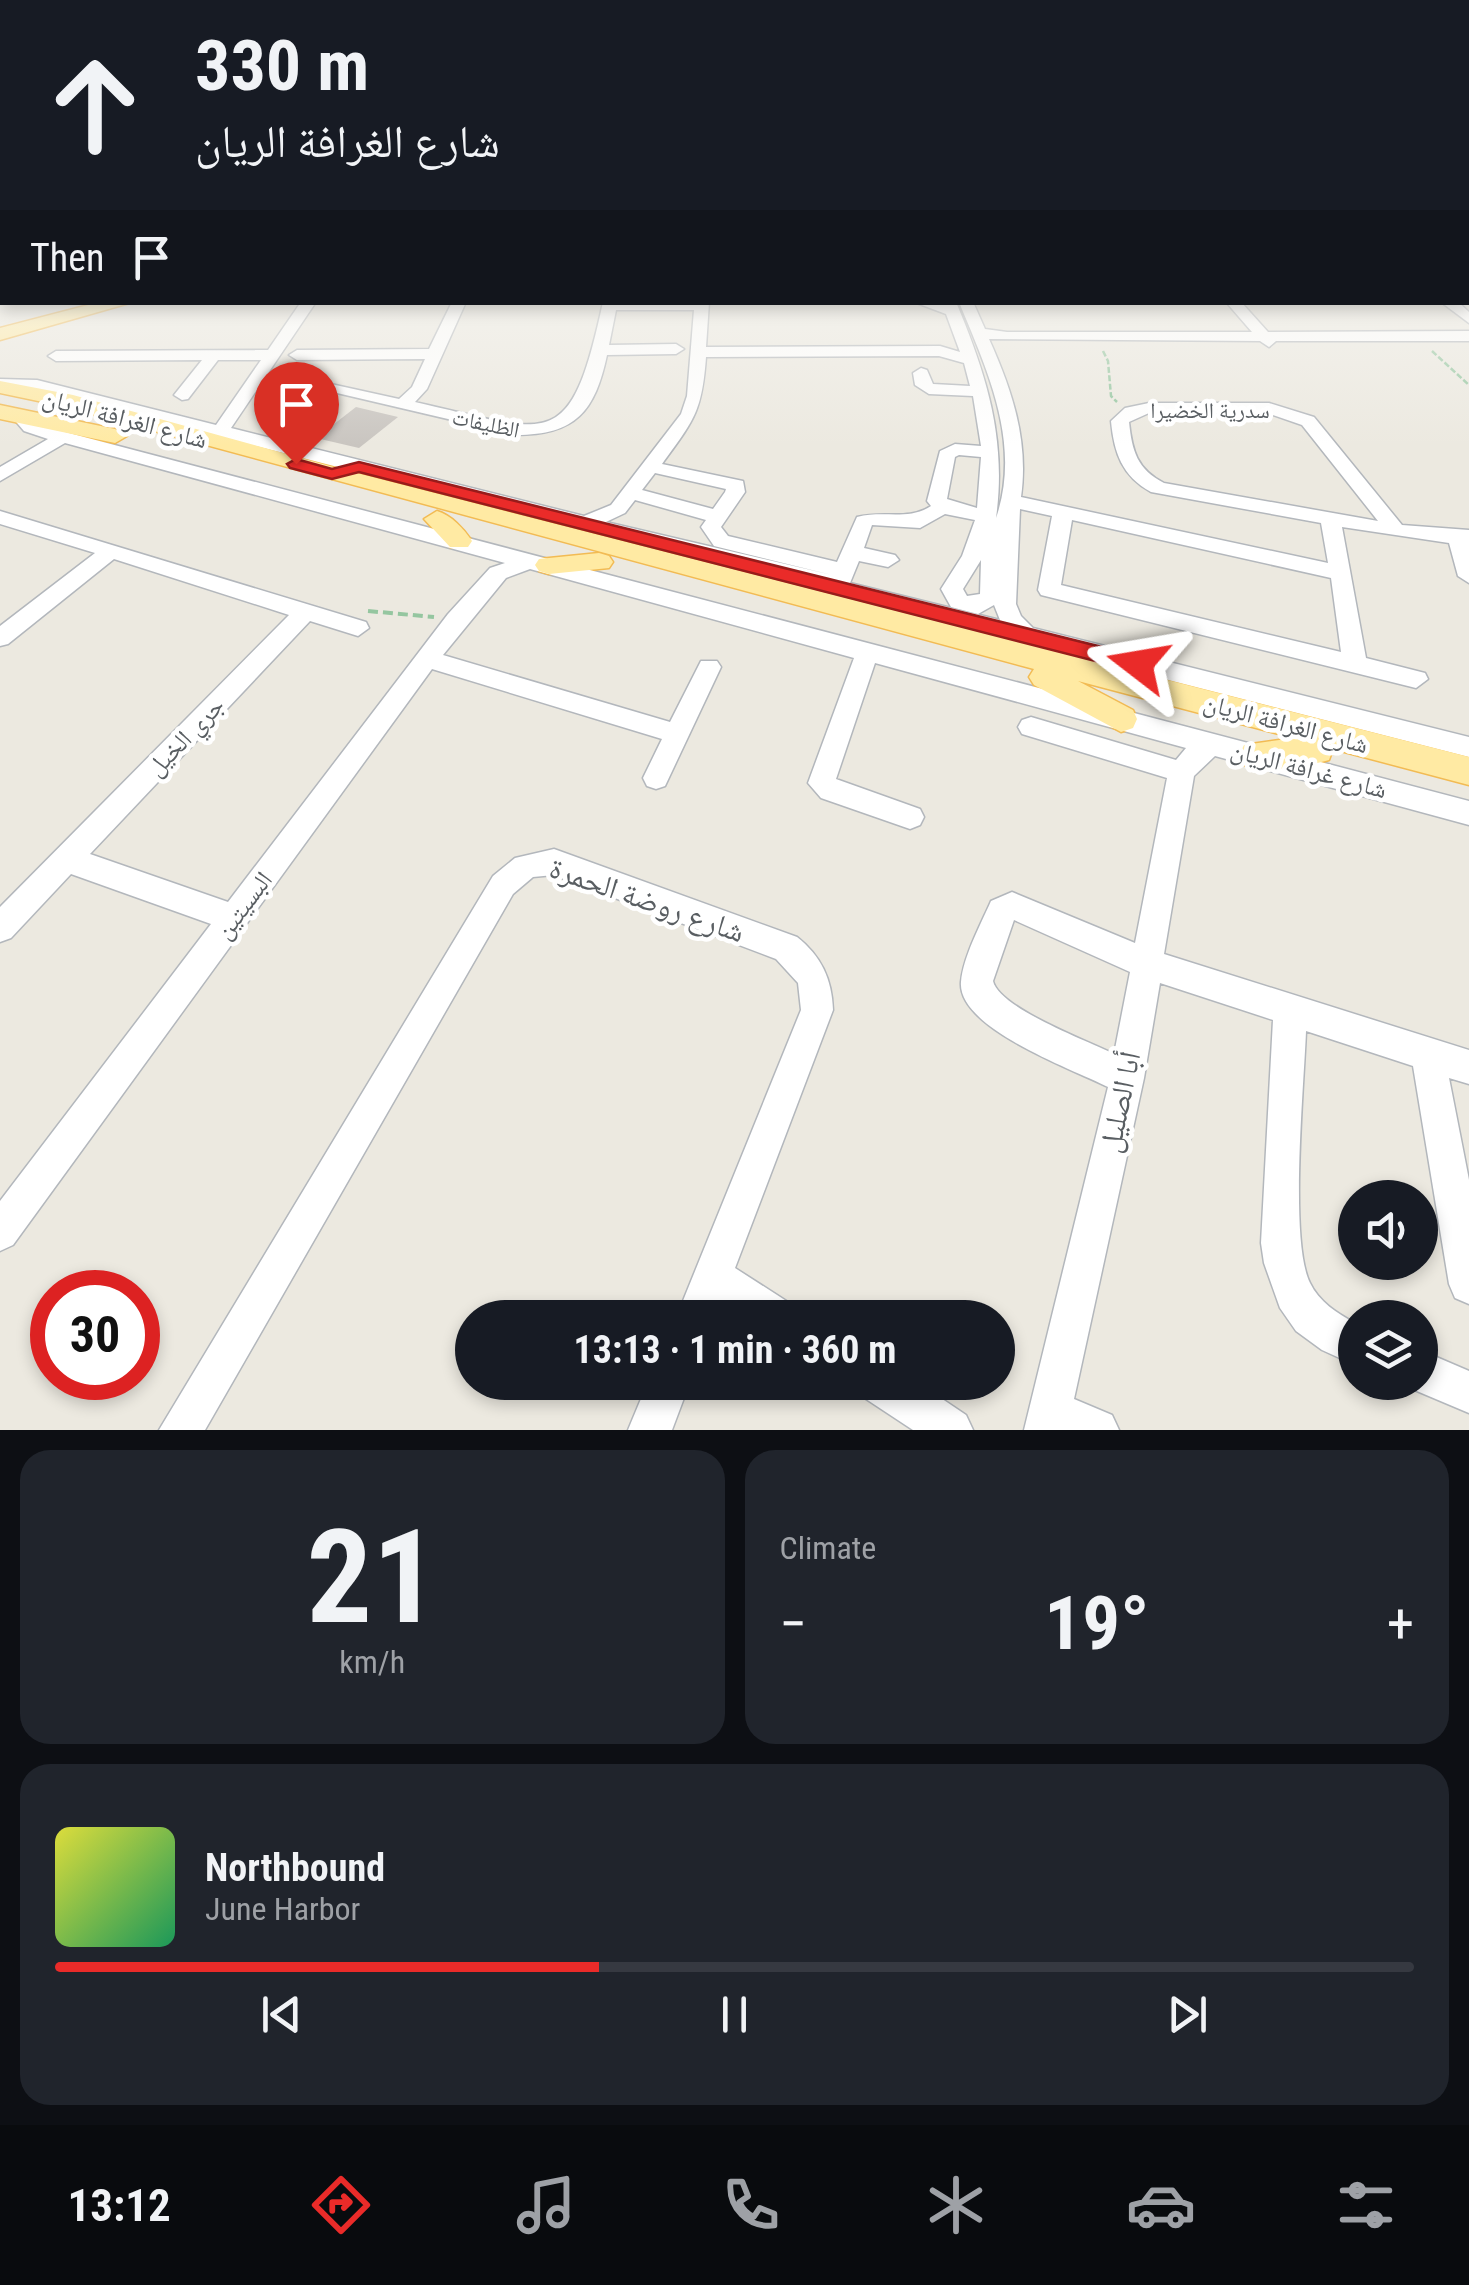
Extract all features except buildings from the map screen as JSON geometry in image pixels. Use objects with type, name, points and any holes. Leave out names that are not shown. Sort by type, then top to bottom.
[{"type":"main road","points":[[0,328],[47,313]]},
{"type":"main road","points":[[0,328],[60,313]]},
{"type":"main road","points":[[0,328],[73,313]]},
{"type":"main road","name":"شارع الغرافة الريان","points":[[0,386],[346,471],[863,588],[1078,667],[1469,771]]},
{"type":"main road","points":[[7,408],[65,400]]},
{"type":"main road","name":"شارع الغرافة الريان","points":[[7,408],[1469,790]]},
{"type":"main road","points":[[437,519],[471,544]]},
{"type":"main road","points":[[541,563],[599,562]]},
{"type":"main road","points":[[1028,637],[1078,667]]},
{"type":"main road","points":[[1045,677],[1135,723]]},
{"type":"main road","points":[[1256,755],[1317,750]]},
{"type":"street","points":[[224,422],[301,313]]},
{"type":"street","points":[[402,404],[419,389],[454,313]]},
{"type":"street","name":"الظليفات","points":[[281,378],[516,430],[553,428],[572,417],[586,401],[607,313]]},
{"type":"street","points":[[627,536],[617,524],[624,501],[693,406],[700,313]]},
{"type":"street","points":[[960,313],[1012,424],[1016,462],[1005,604],[1011,620],[1028,637]]},
{"type":"street","points":[[1243,313],[1266,339]]},
{"type":"street","points":[[976,346],[1007,337],[1469,339]]},
{"type":"street","points":[[698,352],[940,351],[1005,343],[1469,339]]},
{"type":"street","points":[[976,346],[991,452],[971,476],[936,498],[943,506],[976,514]]},
{"type":"street","points":[[599,350],[676,349]]},
{"type":"street","points":[[297,355],[434,354]]},
{"type":"street","points":[[56,356],[271,355]]},
{"type":"street","points":[[182,395],[214,356]]},
{"type":"street","points":[[920,373],[923,386],[929,389],[984,392]]},
{"type":"street","name":"شارع الغرافة الريان","points":[[0,386],[31,384],[196,425],[224,422],[346,471],[863,588],[1028,637],[1469,746]]},
{"type":"street","name":"شارع الغرافة الريان","points":[[7,408],[30,427],[63,437],[1135,723]]},
{"type":"street","name":"سدرية الخضيرا","points":[[1396,531],[1308,420],[1269,408],[1149,408],[1131,412],[1120,421],[1124,459],[1138,478],[1158,488],[1396,531],[1463,537]]},
{"type":"street","points":[[0,476],[63,437]]},
{"type":"street","points":[[651,467],[736,485],[712,531],[722,541],[863,588],[935,592],[976,514],[971,476],[951,450],[991,452]]},
{"type":"street","points":[[971,476],[968,568],[952,589],[954,598],[965,605],[978,606],[991,598],[986,573],[1011,501]]},
{"type":"street","points":[[582,525],[624,501],[718,517]]},
{"type":"street","points":[[1011,501],[1341,573]]},
{"type":"street","points":[[863,588],[864,521],[878,518],[920,522],[943,506]]},
{"type":"street","points":[[1063,512],[1048,590],[1416,679]]},
{"type":"street","points":[[0,517],[304,612],[354,619]]},
{"type":"street","points":[[1330,519],[1355,664]]},
{"type":"street","points":[[1463,537],[1469,576]]},
{"type":"street","points":[[471,544],[489,562],[489,580]]},
{"type":"street","points":[[0,638],[110,552]]},
{"type":"street","points":[[863,588],[888,560]]},
{"type":"street","name":"البسيتين","points":[[0,1232],[456,620],[489,580],[508,567],[541,563]]},
{"type":"street","name":"جري الخيل","points":[[0,928],[304,612]]},
{"type":"street","points":[[868,651],[821,783],[831,790],[910,816]]},
{"type":"street","points":[[428,659],[677,734]]},
{"type":"street","points":[[656,778],[709,667]]},
{"type":"street","points":[[1135,723],[1174,752],[1182,772]]},
{"type":"street","name":"شارع غرافة الريان","points":[[1135,723],[1469,813]]},
{"type":"street","points":[[1031,727],[1182,772]]},
{"type":"street","points":[[1182,772],[1198,752],[1216,744]]},
{"type":"street","name":"أبا الصليل","points":[[1048,1420],[1127,1078],[1182,772]]},
{"type":"street","points":[[66,859],[234,918]]},
{"type":"street","name":"شارع روضة الحمرة","points":[[182,1430],[503,885],[516,870],[534,862],[554,862],[786,948],[806,962],[817,985],[817,1010],[703,1300]]},
{"type":"street","points":[[1127,1078],[997,1014],[979,996],[977,980],[999,916],[1012,906],[1148,964],[1469,1067]]},
{"type":"street","points":[[1290,1009],[1280,1244],[1285,1275],[1301,1310],[1322,1330],[1338,1337]]},
{"type":"street","points":[[1428,1053],[1469,1284]]},
{"type":"street","points":[[713,1276],[750,1300]]},
{"type":"street","points":[[1438,1379],[1469,1392]]},
{"type":"street","points":[[650,1430],[662,1400]]},
{"type":"street","points":[[905,1400],[951,1430]]},
{"type":"street","points":[[1048,1420],[1097,1430]]},
{"type":"path","points":[[1098,342],[1108,360],[1111,396],[1131,412]]},
{"type":"path","points":[[1420,342],[1469,385]]},
{"type":"path","points":[[354,619],[456,620]]},
{"type":"route","points":[[296,464],[332,474],[359,467],[1138,664]]}]
